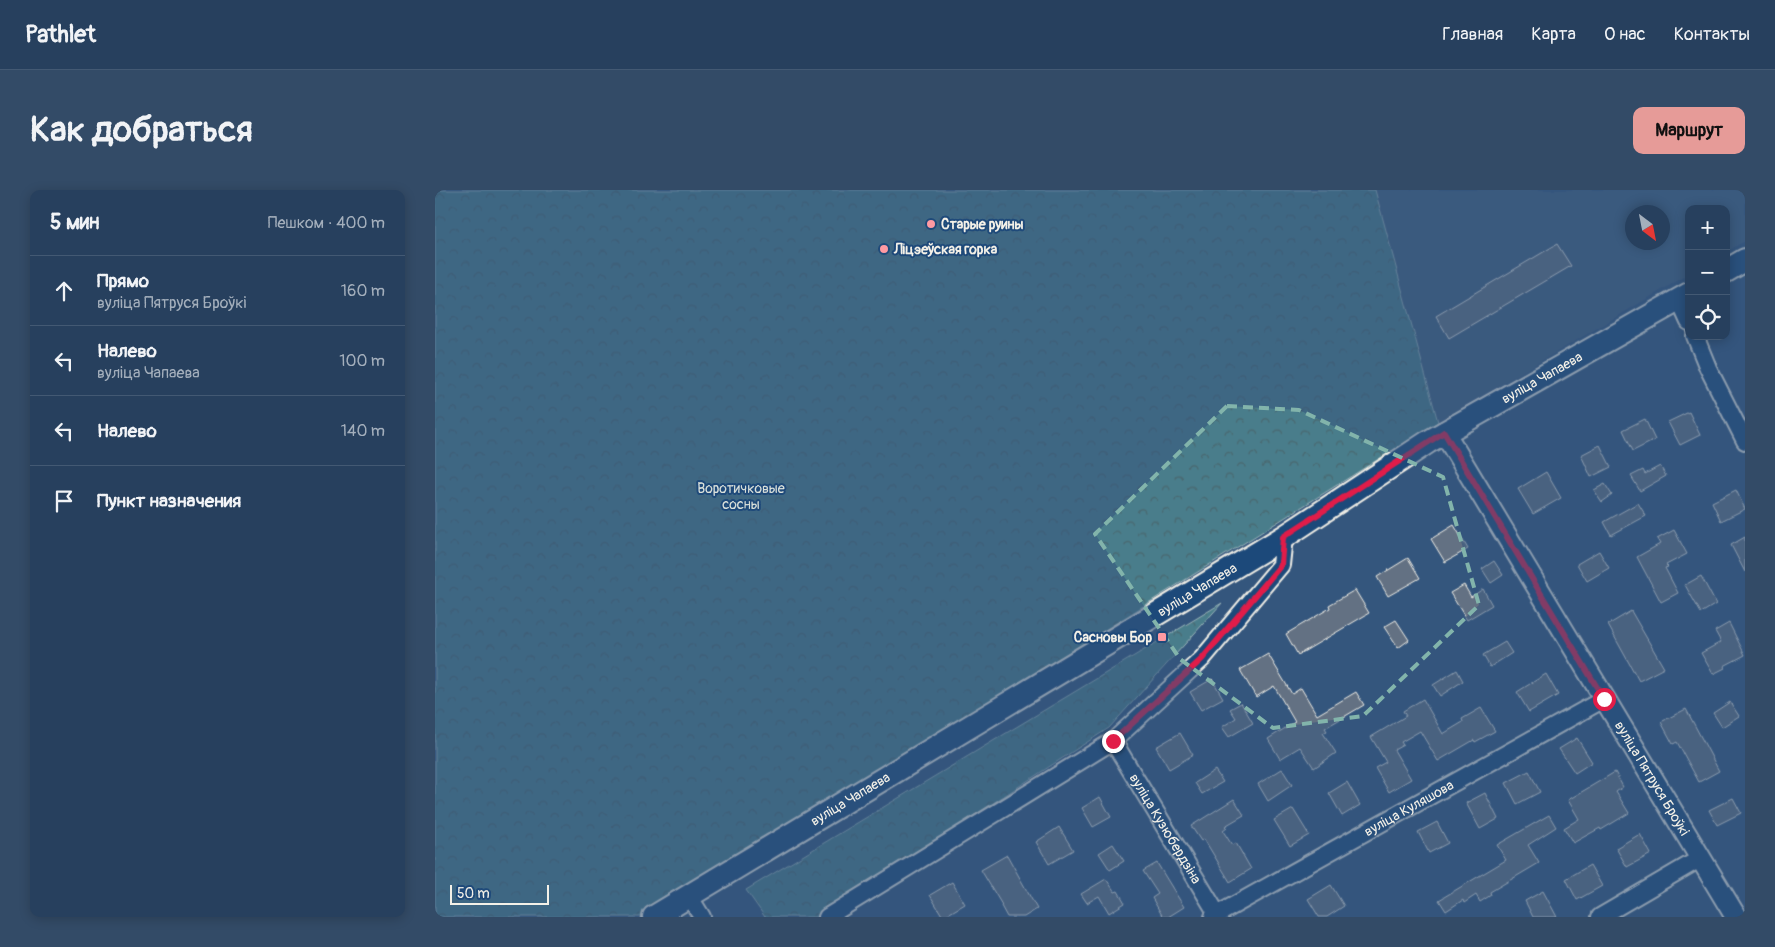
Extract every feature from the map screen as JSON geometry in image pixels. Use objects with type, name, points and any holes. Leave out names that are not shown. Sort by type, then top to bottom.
[{"type":"main road","points":[[1730,269],[1745,260]]},
{"type":"main road","name":"вуліца Чапаева","points":[[654,917],[1283,537],[1444,432],[1684,297]]},
{"type":"street","points":[[1697,340],[1708,368],[1745,441]]},
{"type":"street","name":"вуліца Пятруся Броўкі","points":[[1444,432],[1736,917]]},
{"type":"street","points":[[827,917],[1113,741],[1202,659],[1281,565],[1283,537]]},
{"type":"street","name":"вуліца Куляшова","points":[[1217,916],[1604,699]]},
{"type":"street","name":"вуліца Кузюбердзіна","points":[[1113,741],[1217,916]]},
{"type":"street","points":[[1600,917],[1701,858]]},
{"type":"street","points":[[689,896],[702,917]]},
{"type":"highlighted area","points":[[1227,406],[1299,410],[1443,477],[1479,605],[1363,716],[1273,728],[1180,659],[1095,534]]},
{"type":"shaded area","points":[[1375,190],[1745,190],[1745,241],[1730,250],[1730,205],[1685,205],[1685,276],[1438,422]]},
{"type":"green space","name":"Воротичковые сосны","points":[[435,190],[1375,190],[1438,422],[645,917],[435,917]]},
{"type":"green space","points":[[1222,603],[1109,728],[817,917],[765,917],[746,890]]},
{"type":"building","points":[[1557,244],[1571,266],[1449,338],[1436,316]]},
{"type":"building","points":[[1689,412],[1700,435],[1680,445],[1668,422]]},
{"type":"building","points":[[1645,419],[1655,440],[1633,451],[1623,430]]},
{"type":"building","points":[[1600,445],[1611,467],[1591,477],[1581,455]]},
{"type":"building","points":[[1660,466],[1666,476],[1640,491],[1631,476],[1643,470],[1645,474]]},
{"type":"building","points":[[1546,472],[1561,498],[1533,514],[1518,489]]},
{"type":"building","points":[[1605,484],[1612,495],[1602,502],[1594,490]]},
{"type":"building","points":[[1736,490],[1745,509],[1721,521],[1712,502]]},
{"type":"building","points":[[1638,503],[1646,516],[1611,535],[1604,522]]},
{"type":"building","points":[[1454,525],[1468,549],[1445,562],[1431,539]]},
{"type":"building","points":[[1674,530],[1687,554],[1666,565],[1668,567],[1665,568],[1678,593],[1661,602],[1637,557],[1660,544],[1657,539]]},
{"type":"building","points":[[1745,537],[1745,572],[1731,545]]},
{"type":"building","points":[[1599,551],[1609,568],[1587,581],[1577,564]]},
{"type":"building","points":[[1408,558],[1420,578],[1388,596],[1377,577]]},
{"type":"building","points":[[1494,561],[1503,575],[1491,583],[1482,569]]},
{"type":"building","points":[[1701,576],[1716,604],[1701,613],[1685,585]]},
{"type":"building","points":[[1464,585],[1471,597],[1483,589],[1492,605],[1467,620],[1450,593]]},
{"type":"building","points":[[1355,590],[1369,613],[1298,655],[1286,634],[1330,608],[1329,605]]},
{"type":"building","points":[[1631,611],[1664,668],[1639,681],[1608,625]]},
{"type":"building","points":[[1396,620],[1409,640],[1398,648],[1384,627]]},
{"type":"building","points":[[1729,623],[1745,655],[1713,674],[1701,653],[1721,642],[1715,631]]},
{"type":"building","points":[[1505,642],[1512,653],[1490,667],[1483,655]]},
{"type":"building","points":[[1268,654],[1292,694],[1301,688],[1317,715],[1356,692],[1364,705],[1325,728],[1327,731],[1323,733],[1336,753],[1314,768],[1300,747],[1280,759],[1268,739],[1295,722],[1274,686],[1256,697],[1240,670]]},
{"type":"building","points":[[1457,670],[1463,681],[1440,696],[1433,685]]},
{"type":"building","points":[[1546,674],[1558,695],[1529,712],[1517,692]]},
{"type":"building","points":[[1212,679],[1223,698],[1201,710],[1190,692]]},
{"type":"building","points":[[1423,699],[1443,734],[1463,722],[1462,719],[1481,708],[1495,731],[1475,742],[1474,740],[1438,761],[1420,731],[1401,742],[1403,745],[1394,750],[1411,779],[1389,792],[1375,768],[1386,762],[1371,737],[1406,716],[1403,711]]},
{"type":"building","points":[[1730,702],[1739,716],[1722,727],[1713,713]]},
{"type":"building","points":[[1241,703],[1253,723],[1229,737],[1222,727],[1236,718],[1230,709]]},
{"type":"building","points":[[1686,709],[1719,771],[1699,782],[1677,742],[1673,744],[1661,722]]},
{"type":"building","points":[[1180,733],[1193,755],[1169,769],[1156,747]]},
{"type":"building","points":[[1577,738],[1592,762],[1575,773],[1559,749]]},
{"type":"building","points":[[1282,769],[1292,785],[1268,801],[1258,784]]},
{"type":"building","points":[[1215,770],[1223,782],[1202,794],[1195,783]]},
{"type":"building","points":[[1529,771],[1540,792],[1517,804],[1506,783]]},
{"type":"building","points":[[1615,772],[1623,787],[1616,792],[1629,813],[1601,830],[1600,828],[1573,843],[1564,828],[1579,819],[1568,800]]},
{"type":"building","points":[[1347,782],[1360,805],[1342,816],[1329,793]]},
{"type":"building","points":[[1485,793],[1498,819],[1480,829],[1466,803]]},
{"type":"building","points":[[1100,797],[1111,817],[1093,827],[1082,808]]},
{"type":"building","points":[[1733,798],[1741,813],[1717,825],[1709,810]]},
{"type":"building","points":[[1234,799],[1244,815],[1225,826],[1227,828],[1223,831],[1232,845],[1236,843],[1251,869],[1230,882],[1204,839],[1201,841],[1191,826]]},
{"type":"building","points":[[1293,809],[1309,835],[1290,846],[1274,820]]},
{"type":"building","points":[[1549,815],[1556,827],[1528,845],[1539,863],[1490,892],[1491,895],[1480,902],[1476,895],[1464,903],[1463,900],[1446,911],[1439,900],[1506,860],[1497,845]]},
{"type":"building","points":[[1437,822],[1448,843],[1429,853],[1418,832]]},
{"type":"building","points":[[1059,827],[1073,850],[1049,864],[1036,842]]},
{"type":"building","points":[[1640,834],[1651,854],[1627,867],[1616,848]]},
{"type":"building","points":[[1113,844],[1124,861],[1110,870],[1099,853]]},
{"type":"building","points":[[1007,855],[1037,909],[1024,917],[1007,917],[981,870]]},
{"type":"building","points":[[1157,863],[1184,907],[1168,917],[1163,917],[1152,898],[1158,894],[1143,871]]},
{"type":"building","points":[[1590,865],[1602,886],[1577,900],[1566,879]]},
{"type":"building","points":[[1106,879],[1115,892],[1118,891],[1125,903],[1109,913],[1099,896],[1087,903],[1081,894]]},
{"type":"building","points":[[952,882],[965,904],[943,917],[930,895]]},
{"type":"building","points":[[1331,885],[1344,906],[1327,917],[1319,917],[1308,899]]},
{"type":"building","points":[[1543,891],[1557,917],[1533,917],[1525,901]]},
{"type":"place","name":"Старые руины","points":[[931,224]]},
{"type":"place","name":"Ліцэеўская горка","points":[[884,249]]},
{"type":"place","name":"Сасновы Бор","points":[[1162,637]]},
{"type":"route","points":[[1113,741],[1202,659],[1281,565],[1283,537],[1444,432],[1604,699]]}]
